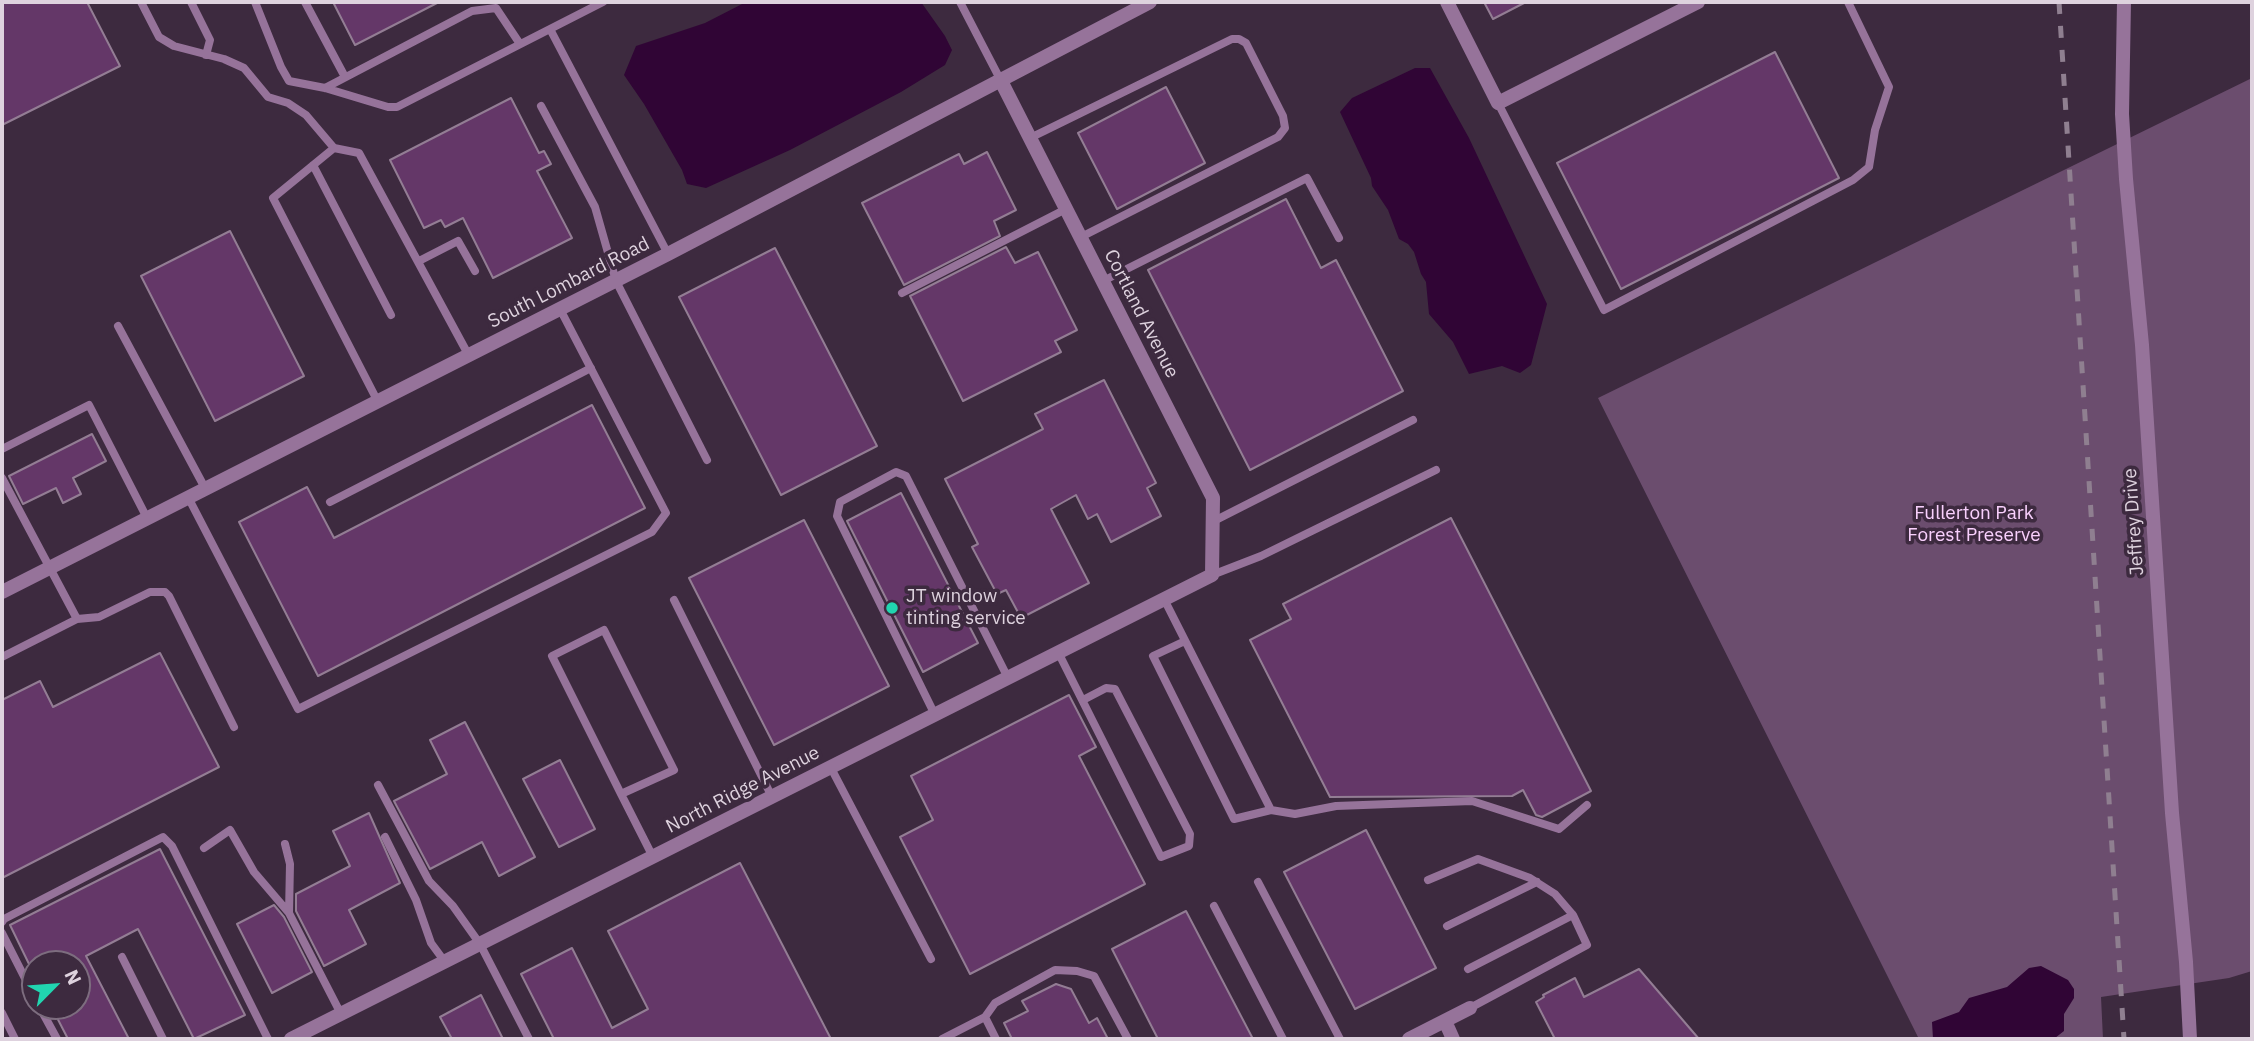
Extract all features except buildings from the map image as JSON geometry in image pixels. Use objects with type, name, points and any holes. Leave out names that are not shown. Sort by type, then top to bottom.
[{"type":"street","name":"South Lombard Road","points":[[2,592],[616,281],[1150,2]]},
{"type":"street","points":[[1447,2],[1498,103],[1698,2]]},
{"type":"street","name":"Jeffrey Drive","points":[[2124,2],[2123,114],[2126,179],[2142,345],[2172,813],[2184,937],[2190,1039]]},
{"type":"street","name":"Cortland Avenue","points":[[1000,79],[1213,498],[1212,575]]},
{"type":"street","name":"North Ridge Avenue","points":[[291,1039],[1212,575]]},
{"type":"street","points":[[1409,1039],[1470,1008]]},
{"type":"street","points":[[1445,1021],[1453,1039]]},
{"type":"lane","points":[[141,2],[159,37],[174,46],[223,59],[244,68],[268,97],[288,103],[306,115],[334,149],[359,153],[469,356]]},
{"type":"lane","points":[[191,2],[210,40],[206,55]]},
{"type":"lane","points":[[255,2],[289,81],[325,88],[388,107],[397,107],[603,2]]},
{"type":"lane","points":[[305,2],[345,77]]},
{"type":"lane","points":[[960,2],[1000,79]]},
{"type":"lane","points":[[1498,103],[1604,310],[1853,180],[1869,167],[1875,130],[1889,87],[1847,2]]},
{"type":"lane","points":[[325,88],[472,11],[496,8],[520,44]]},
{"type":"lane","points":[[550,29],[668,254]]},
{"type":"lane","points":[[1030,138],[1232,39],[1246,43],[1283,116],[1285,128],[1278,137],[1081,237]]},
{"type":"lane","points":[[541,106],[595,207],[616,281],[707,460]]},
{"type":"lane","points":[[334,149],[273,198],[378,402]]},
{"type":"lane","points":[[313,165],[391,315]]},
{"type":"lane","points":[[1103,281],[1307,178],[1339,238]]},
{"type":"lane","points":[[902,293],[1066,209]]},
{"type":"lane","points":[[419,261],[458,241],[475,271]]},
{"type":"lane","points":[[189,499],[298,709],[652,532],[666,513],[560,309]]},
{"type":"lane","points":[[118,326],[206,490]]},
{"type":"lane","points":[[330,502],[591,368]]},
{"type":"lane","points":[[2,449],[89,405],[148,520]]},
{"type":"lane","points":[[1212,522],[1413,420]]},
{"type":"lane","points":[[1212,575],[1261,556],[1436,470]]},
{"type":"lane","points":[[935,715],[837,516],[840,502],[896,472],[906,476],[1008,678]]},
{"type":"lane","points":[[2,478],[77,619]]},
{"type":"lane","points":[[2,657],[77,619],[99,617],[150,592],[165,593],[169,596],[234,727]]},
{"type":"lane","points":[[1164,599],[1271,810]]},
{"type":"lane","points":[[674,600],[772,797]]},
{"type":"lane","points":[[621,794],[674,770],[604,630],[552,656],[621,794],[653,857]]},
{"type":"lane","points":[[1185,641],[1153,656],[1234,819],[1271,810],[1295,814],[1336,806],[1472,801],[1559,829],[1587,805]]},
{"type":"lane","points":[[1058,652],[1161,857],[1189,846],[1190,834],[1115,689],[1106,688],[1083,700]]},
{"type":"lane","points":[[831,768],[931,959]]},
{"type":"lane","points":[[378,785],[429,881],[453,906],[480,944],[529,1039]]},
{"type":"lane","points":[[204,848],[230,830],[254,872],[289,914],[341,1014]]},
{"type":"lane","points":[[2,922],[163,837],[172,846],[268,1039]]},
{"type":"lane","points":[[385,837],[416,900],[431,943],[445,962]]},
{"type":"lane","points":[[285,844],[290,864],[289,914]]},
{"type":"lane","points":[[1428,880],[1478,859],[1537,883],[1555,894],[1573,915],[1587,945],[1470,1008]]},
{"type":"lane","points":[[1258,882],[1340,1039]]},
{"type":"lane","points":[[1447,926],[1537,883]]},
{"type":"lane","points":[[1214,906],[1283,1039]]},
{"type":"lane","points":[[1468,969],[1573,915]]},
{"type":"lane","points":[[2,933],[21,970]]},
{"type":"lane","points":[[122,957],[163,1039]]},
{"type":"lane","points":[[942,1039],[985,1017],[995,1003],[1055,970],[1077,971],[1094,976],[1128,1039]]},
{"type":"lane","points":[[2,1013],[15,1039]]},
{"type":"lane","points":[[985,1017],[996,1039]]},
{"type":"lane","points":[[47,1020],[57,1039]]},
{"type":"green space","name":"Fullerton Park Forest Preserve","points":[[2252,78],[2252,971],[2229,978],[2101,997],[2103,1039],[1919,1039],[1598,398]]},
{"type":"shaded area","points":[[746,2],[921,2],[952,50],[945,65],[901,92],[790,150],[706,188],[687,184],[682,170],[644,104],[624,75],[636,46],[705,23]]},
{"type":"shaded area","points":[[1415,68],[1430,68],[1469,138],[1547,304],[1531,365],[1520,373],[1502,366],[1469,374],[1453,342],[1429,314],[1426,282],[1414,252],[1408,244],[1399,239],[1388,210],[1372,186],[1371,178],[1340,112],[1352,98]]},
{"type":"shaded area","points":[[2041,966],[2068,980],[2074,989],[2074,998],[2064,1014],[2064,1031],[2055,1038],[1933,1039],[1932,1022],[1959,1012],[1969,998],[2007,987],[2029,968]]},
{"type":"railway","points":[[2059,2],[2124,1039]]},
{"type":"place","name":"JT window tinting service","points":[[892,608]]}]
